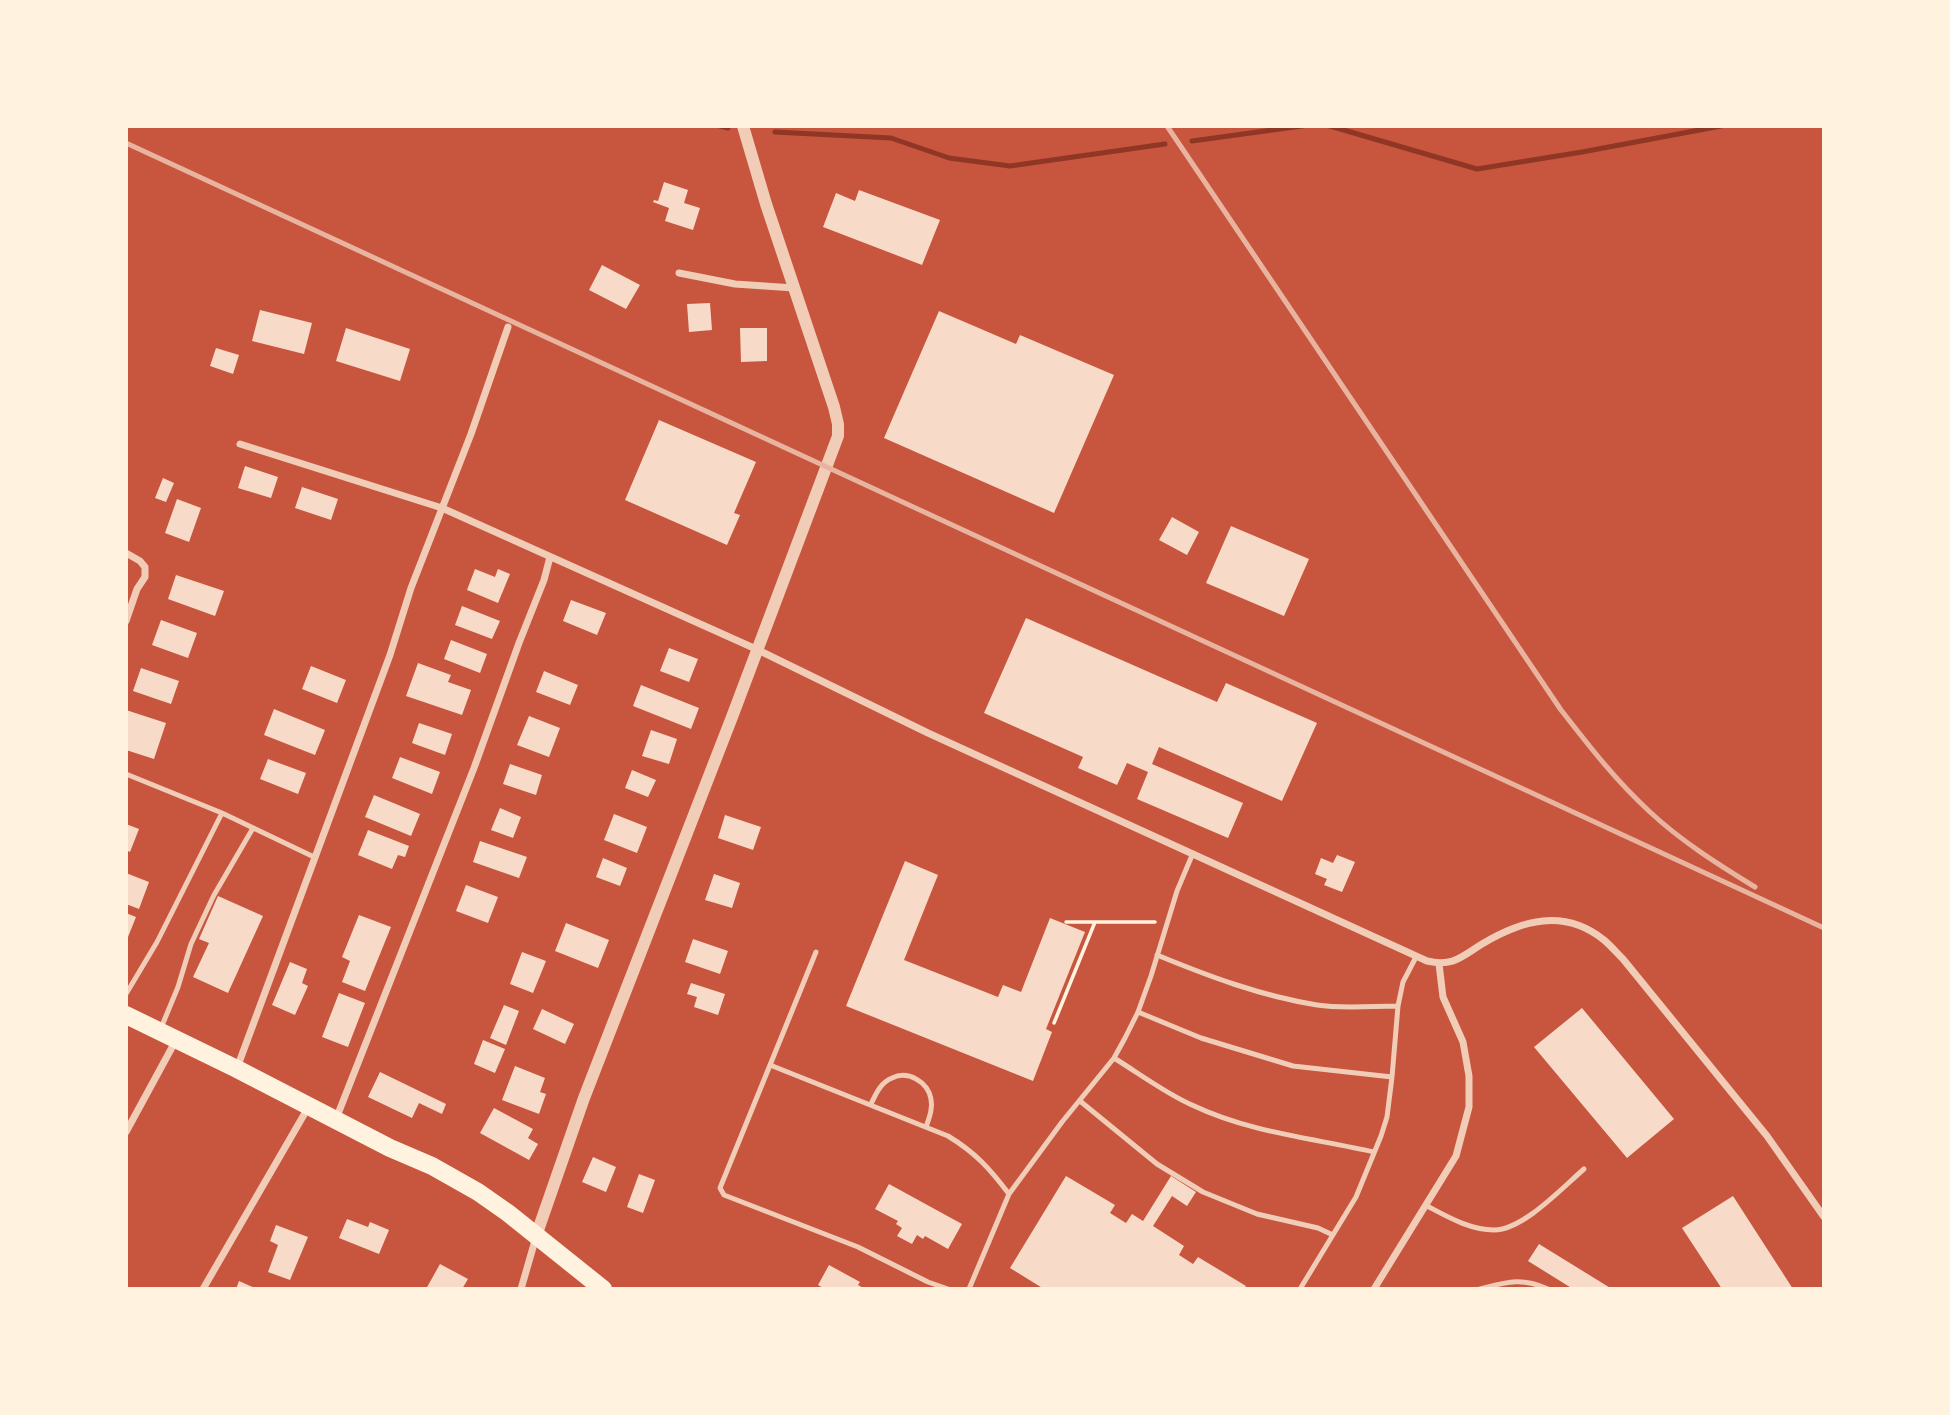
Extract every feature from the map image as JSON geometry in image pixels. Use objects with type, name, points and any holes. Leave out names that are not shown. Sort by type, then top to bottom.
[{"type":"main road","points":[[126,1015],[478,1192],[603,1289]]},
{"type":"street","points":[[521,1289],[584,1098],[835,445],[838,424],[834,407],[743,126]]},
{"type":"street","points":[[679,273],[735,284],[795,288]]},
{"type":"street","points":[[237,1069],[390,655],[411,588],[471,435],[508,327]]},
{"type":"street","points":[[240,444],[442,508],[756,649],[928,733],[1396,945],[1416,957],[1439,964],[1450,963],[1496,935],[1533,921],[1553,919],[1586,929],[1604,940],[1623,959],[1766,1136],[1824,1217]]},
{"type":"street","points":[[126,553],[145,567],[145,576],[137,589],[126,621]]},
{"type":"street","points":[[335,1119],[474,768],[544,580],[550,556]]},
{"type":"street","points":[[1374,1289],[1456,1156],[1469,1107],[1469,1076],[1463,1042],[1443,997],[1439,964]]},
{"type":"street","points":[[126,1132],[176,1040]]},
{"type":"street","points":[[203,1289],[309,1106]]},
{"type":"lane","points":[[126,774],[222,813],[314,858]]},
{"type":"lane","points":[[126,994],[157,942],[222,813]]},
{"type":"lane","points":[[159,1032],[178,987],[191,944],[214,895],[253,828]]},
{"type":"lane","points":[[969,1289],[1009,1194],[1114,1058],[1138,1012],[1152,976],[1177,891],[1193,853]]},
{"type":"lane","points":[[816,952],[720,1188],[724,1195],[858,1247],[948,1289]]},
{"type":"lane","points":[[1157,955],[1213,978],[1319,1005],[1398,1006]]},
{"type":"lane","points":[[1300,1289],[1356,1197],[1387,1117],[1398,1006],[1403,982],[1416,957]]},
{"type":"lane","points":[[1138,1012],[1201,1038],[1293,1066],[1392,1077]]},
{"type":"lane","points":[[1114,1058],[1192,1105],[1226,1118],[1273,1133],[1374,1152]]},
{"type":"lane","points":[[770,1065],[948,1136],[971,1150],[1009,1194]]},
{"type":"lane","points":[[871,1104],[879,1088],[891,1078],[903,1076],[918,1080],[925,1086],[931,1098],[931,1112],[926,1127]]},
{"type":"lane","points":[[1080,1101],[1157,1164],[1203,1192],[1257,1214],[1318,1228],[1333,1235]]},
{"type":"lane","points":[[1427,1206],[1467,1225],[1494,1230],[1506,1228],[1521,1220],[1584,1169]]},
{"type":"lane","points":[[1480,1289],[1516,1280],[1548,1289]]},
{"type":"path","points":[[1066,922],[1167,922]]},
{"type":"path","points":[[1054,1023],[1095,922]]},
{"type":"building","points":[[664,182],[688,190],[684,203],[700,208],[693,230],[665,221],[669,208],[653,202],[658,201]]},
{"type":"building","points":[[859,190],[940,220],[922,265],[823,227],[836,193],[855,201]]},
{"type":"building","points":[[602,265],[640,285],[626,309],[589,290]]},
{"type":"building","points":[[710,303],[712,330],[689,332],[687,304]]},
{"type":"building","points":[[260,310],[312,323],[304,354],[252,341]]},
{"type":"building","points":[[939,311],[1016,344],[1020,335],[1114,375],[1054,513],[884,438]]},
{"type":"building","points":[[346,328],[410,349],[400,381],[336,361]]},
{"type":"building","points":[[740,328],[767,328],[767,361],[741,362]]},
{"type":"building","points":[[216,348],[239,355],[233,374],[210,366]]},
{"type":"building","points":[[659,420],[756,462],[734,513],[740,515],[727,545],[625,500]]},
{"type":"building","points":[[245,466],[278,477],[271,498],[238,488]]},
{"type":"building","points":[[163,478],[174,483],[166,502],[155,498]]},
{"type":"building","points":[[302,487],[338,499],[331,520],[295,508]]},
{"type":"building","points":[[177,499],[201,508],[189,542],[165,533]]},
{"type":"building","points":[[1172,517],[1199,532],[1187,555],[1159,540]]},
{"type":"building","points":[[1231,526],[1309,559],[1284,616],[1206,583]]},
{"type":"building","points":[[475,569],[495,577],[498,569],[510,574],[498,603],[467,590]]},
{"type":"building","points":[[176,575],[224,591],[215,616],[168,599]]},
{"type":"building","points":[[571,600],[606,613],[597,635],[563,621]]},
{"type":"building","points":[[462,606],[500,621],[492,639],[455,625]]},
{"type":"building","points":[[1026,618],[1217,702],[1226,683],[1317,723],[1282,801],[1159,747],[1152,764],[1243,803],[1228,838],[1137,799],[1148,772],[1127,763],[1117,785],[1078,768],[1083,757],[984,713]]},
{"type":"building","points":[[161,620],[197,633],[188,658],[152,645]]},
{"type":"building","points":[[451,640],[487,654],[480,673],[444,659]]},
{"type":"building","points":[[669,648],[698,659],[689,682],[660,671]]},
{"type":"building","points":[[418,663],[451,675],[448,682],[471,690],[462,715],[406,696]]},
{"type":"building","points":[[311,666],[346,680],[337,703],[302,689]]},
{"type":"building","points":[[141,668],[179,681],[171,704],[133,691]]},
{"type":"building","points":[[544,671],[578,685],[570,705],[536,692]]},
{"type":"building","points":[[641,685],[699,708],[691,729],[633,706]]},
{"type":"building","points":[[274,709],[325,730],[315,755],[264,735]]},
{"type":"building","points":[[126,710],[166,723],[154,759],[126,750]]},
{"type":"building","points":[[529,716],[560,728],[549,757],[517,745]]},
{"type":"building","points":[[419,723],[452,734],[445,755],[412,743]]},
{"type":"building","points":[[651,730],[677,739],[669,764],[642,756]]},
{"type":"building","points":[[400,757],[440,772],[432,794],[392,778]]},
{"type":"building","points":[[268,759],[306,773],[298,794],[260,779]]},
{"type":"building","points":[[510,764],[542,775],[536,795],[503,784]]},
{"type":"building","points":[[632,770],[656,780],[648,797],[625,788]]},
{"type":"building","points":[[374,795],[420,814],[411,836],[365,817]]},
{"type":"building","points":[[500,808],[521,817],[513,838],[491,830]]},
{"type":"building","points":[[614,814],[647,827],[637,853],[604,840]]},
{"type":"building","points":[[725,815],[761,827],[753,850],[718,838]]},
{"type":"building","points":[[126,824],[139,829],[130,852],[126,850]]},
{"type":"building","points":[[368,830],[409,846],[405,857],[398,855],[392,869],[358,855]]},
{"type":"building","points":[[480,841],[527,857],[519,878],[473,862]]},
{"type":"building","points":[[1337,855],[1355,862],[1342,892],[1324,885],[1327,879],[1315,874],[1321,858],[1333,863]]},
{"type":"building","points":[[603,858],[627,868],[620,886],[596,877]]},
{"type":"building","points":[[905,861],[938,875],[904,960],[998,997],[1003,985],[1021,992],[1050,918],[1085,932],[1046,1029],[1052,1032],[1033,1081],[846,1006]]},
{"type":"building","points":[[126,873],[149,882],[139,909],[126,904]]},
{"type":"building","points":[[714,874],[740,883],[732,908],[705,900]]},
{"type":"building","points":[[466,885],[498,897],[488,923],[456,911]]},
{"type":"building","points":[[218,896],[263,916],[228,993],[193,977],[209,943],[199,939]]},
{"type":"building","points":[[126,913],[136,917],[126,942]]},
{"type":"building","points":[[359,915],[391,927],[365,991],[342,982],[350,961],[342,957]]},
{"type":"building","points":[[566,923],[609,940],[598,968],[555,951]]},
{"type":"building","points":[[693,939],[728,951],[720,974],[685,962]]},
{"type":"building","points":[[522,952],[546,961],[533,993],[510,984]]},
{"type":"building","points":[[290,962],[307,969],[302,983],[308,986],[295,1015],[272,1005]]},
{"type":"building","points":[[691,983],[725,994],[718,1015],[694,1007],[697,997],[687,994]]},
{"type":"building","points":[[339,993],[365,1003],[348,1047],[322,1037]]},
{"type":"building","points":[[504,1005],[519,1011],[506,1045],[490,1038]]},
{"type":"building","points":[[1582,1008],[1674,1119],[1627,1158],[1534,1047]]},
{"type":"building","points":[[542,1009],[574,1024],[565,1044],[533,1029]]},
{"type":"building","points":[[483,1040],[505,1049],[495,1073],[474,1064]]},
{"type":"building","points":[[515,1066],[545,1078],[540,1092],[546,1094],[539,1114],[502,1100]]},
{"type":"building","points":[[380,1072],[446,1104],[442,1114],[419,1103],[412,1118],[368,1097]]},
{"type":"building","points":[[494,1108],[533,1129],[528,1138],[538,1144],[529,1160],[480,1133]]},
{"type":"building","points":[[593,1157],[616,1167],[606,1192],[582,1182]]},
{"type":"building","points":[[639,1174],[655,1180],[643,1213],[627,1207]]},
{"type":"building","points":[[1066,1176],[1115,1205],[1110,1213],[1126,1223],[1132,1214],[1143,1221],[1171,1176],[1196,1192],[1187,1206],[1172,1196],[1153,1226],[1184,1246],[1179,1255],[1193,1264],[1198,1257],[1246,1286],[1244,1289],[1044,1289],[1010,1268]]},
{"type":"building","points":[[889,1184],[962,1224],[948,1249],[925,1236],[923,1239],[917,1235],[912,1244],[897,1236],[902,1228],[896,1224],[898,1221],[875,1209]]},
{"type":"building","points":[[1733,1196],[1793,1289],[1722,1289],[1682,1228]]},
{"type":"building","points":[[347,1219],[368,1227],[370,1222],[389,1230],[379,1254],[339,1238]]},
{"type":"building","points":[[276,1225],[308,1237],[290,1280],[268,1272],[278,1245],[270,1241]]},
{"type":"building","points":[[1539,1244],[1612,1289],[1573,1289],[1528,1261]]},
{"type":"building","points":[[440,1264],[468,1279],[462,1289],[426,1289]]},
{"type":"building","points":[[829,1265],[860,1282],[858,1285],[865,1289],[825,1289],[818,1285]]},
{"type":"building","points":[[239,1281],[257,1289],[236,1289]]},
{"type":"waterway","points":[[720,126],[728,128]]},
{"type":"waterway","points":[[1192,141],[1302,126]]},
{"type":"waterway","points":[[1330,126],[1477,169],[1721,126]]},
{"type":"waterway","points":[[775,132],[891,138],[949,158],[1010,166],[1165,144]]},
{"type":"railway","points":[[1167,126],[1561,710],[1614,776],[1662,823],[1687,843],[1755,887]]},
{"type":"railway","points":[[126,143],[1824,928]]}]
